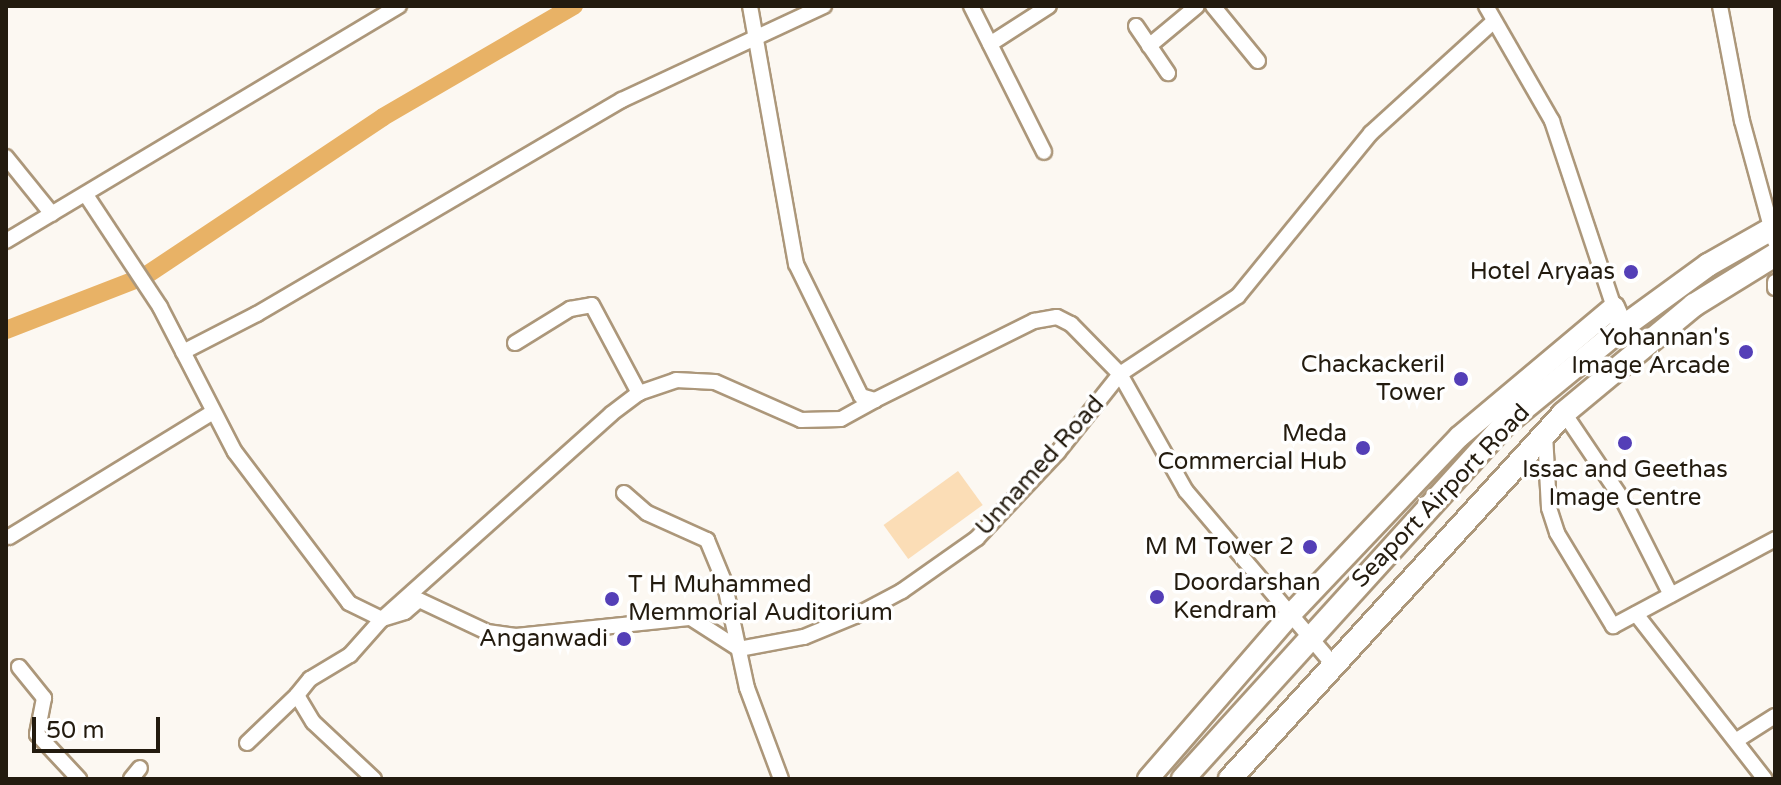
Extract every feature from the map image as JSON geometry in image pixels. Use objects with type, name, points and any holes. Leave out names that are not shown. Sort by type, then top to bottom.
[{"type":"main road","name":"Seaport Airport Road","points":[[1183,779],[1308,636],[1505,424],[1618,317],[1708,265],[1773,233]]},
{"type":"main road","name":"Seaport Airport Road","points":[[1230,779],[1332,663],[1564,413],[1694,305],[1775,255]]},
{"type":"street","points":[[6,241],[399,6]]},
{"type":"street","points":[[750,6],[796,264],[861,396],[875,400]]},
{"type":"street","points":[[183,352],[257,314],[622,100],[756,41],[824,6]]},
{"type":"street","points":[[971,6],[1044,152]]},
{"type":"street","points":[[990,44],[1049,6]]},
{"type":"street","points":[[1149,46],[1197,6]]},
{"type":"street","points":[[1213,6],[1258,61]]},
{"type":"street","points":[[1148,779],[1290,615],[1459,437],[1618,317],[1552,121],[1492,23],[1486,6]]},
{"type":"street","points":[[1720,6],[1773,233]]},
{"type":"street","name":"Unnamed Road","points":[[739,649],[804,637],[902,591],[938,568],[1021,494],[1120,374],[1238,296],[1371,133],[1492,23]]},
{"type":"street","points":[[1136,26],[1168,73]]},
{"type":"street","points":[[6,157],[52,214]]},
{"type":"street","points":[[86,195],[142,278],[235,452],[349,603],[382,619],[405,612],[419,600],[487,632],[516,636],[691,618],[739,649]]},
{"type":"street","points":[[1775,282],[1775,288]]},
{"type":"street","points":[[515,343],[570,309],[592,305],[639,393]]},
{"type":"street","points":[[247,743],[310,679],[350,655],[382,619],[569,449],[639,393],[663,381],[715,382],[801,420],[841,419],[966,351],[1034,321],[1057,317],[1071,324],[1120,374],[1186,491],[1332,663]]},
{"type":"street","points":[[9,537],[213,412]]},
{"type":"street","points":[[1564,413],[1624,502],[1671,595]]},
{"type":"street","points":[[1545,434],[1549,508],[1557,533],[1613,626],[1775,539]]},
{"type":"street","points":[[624,493],[647,513],[707,540],[724,581],[747,688],[781,779]]},
{"type":"street","points":[[1636,614],[1765,779]]},
{"type":"street","points":[[19,667],[44,698],[37,734],[79,779]]},
{"type":"street","points":[[297,695],[313,722],[374,779]]},
{"type":"street","points":[[1737,740],[1775,716]]},
{"type":"shaded area","points":[[958,471],[983,505],[908,559],[884,525]]},
{"type":"waterway","points":[[6,330],[145,276],[383,117],[574,6]]},
{"type":"place","name":"Hotel Aryaas","points":[[1631,272]]},
{"type":"place","name":"Yohannan's Image Arcade","points":[[1746,352]]},
{"type":"place","name":"Chackackeril Tower","points":[[1461,379]]},
{"type":"place","name":"Issac and Geethas Image Centre","points":[[1625,443]]},
{"type":"place","name":"Meda Commercial Hub","points":[[1363,448]]},
{"type":"place","name":"M M Tower 2","points":[[1310,547]]},
{"type":"place","name":"Doordarshan Kendram","points":[[1157,597]]},
{"type":"place","name":"T H Muhammed Memmorial Auditorium","points":[[612,599]]},
{"type":"place","name":"Anganwadi","points":[[624,639]]}]
